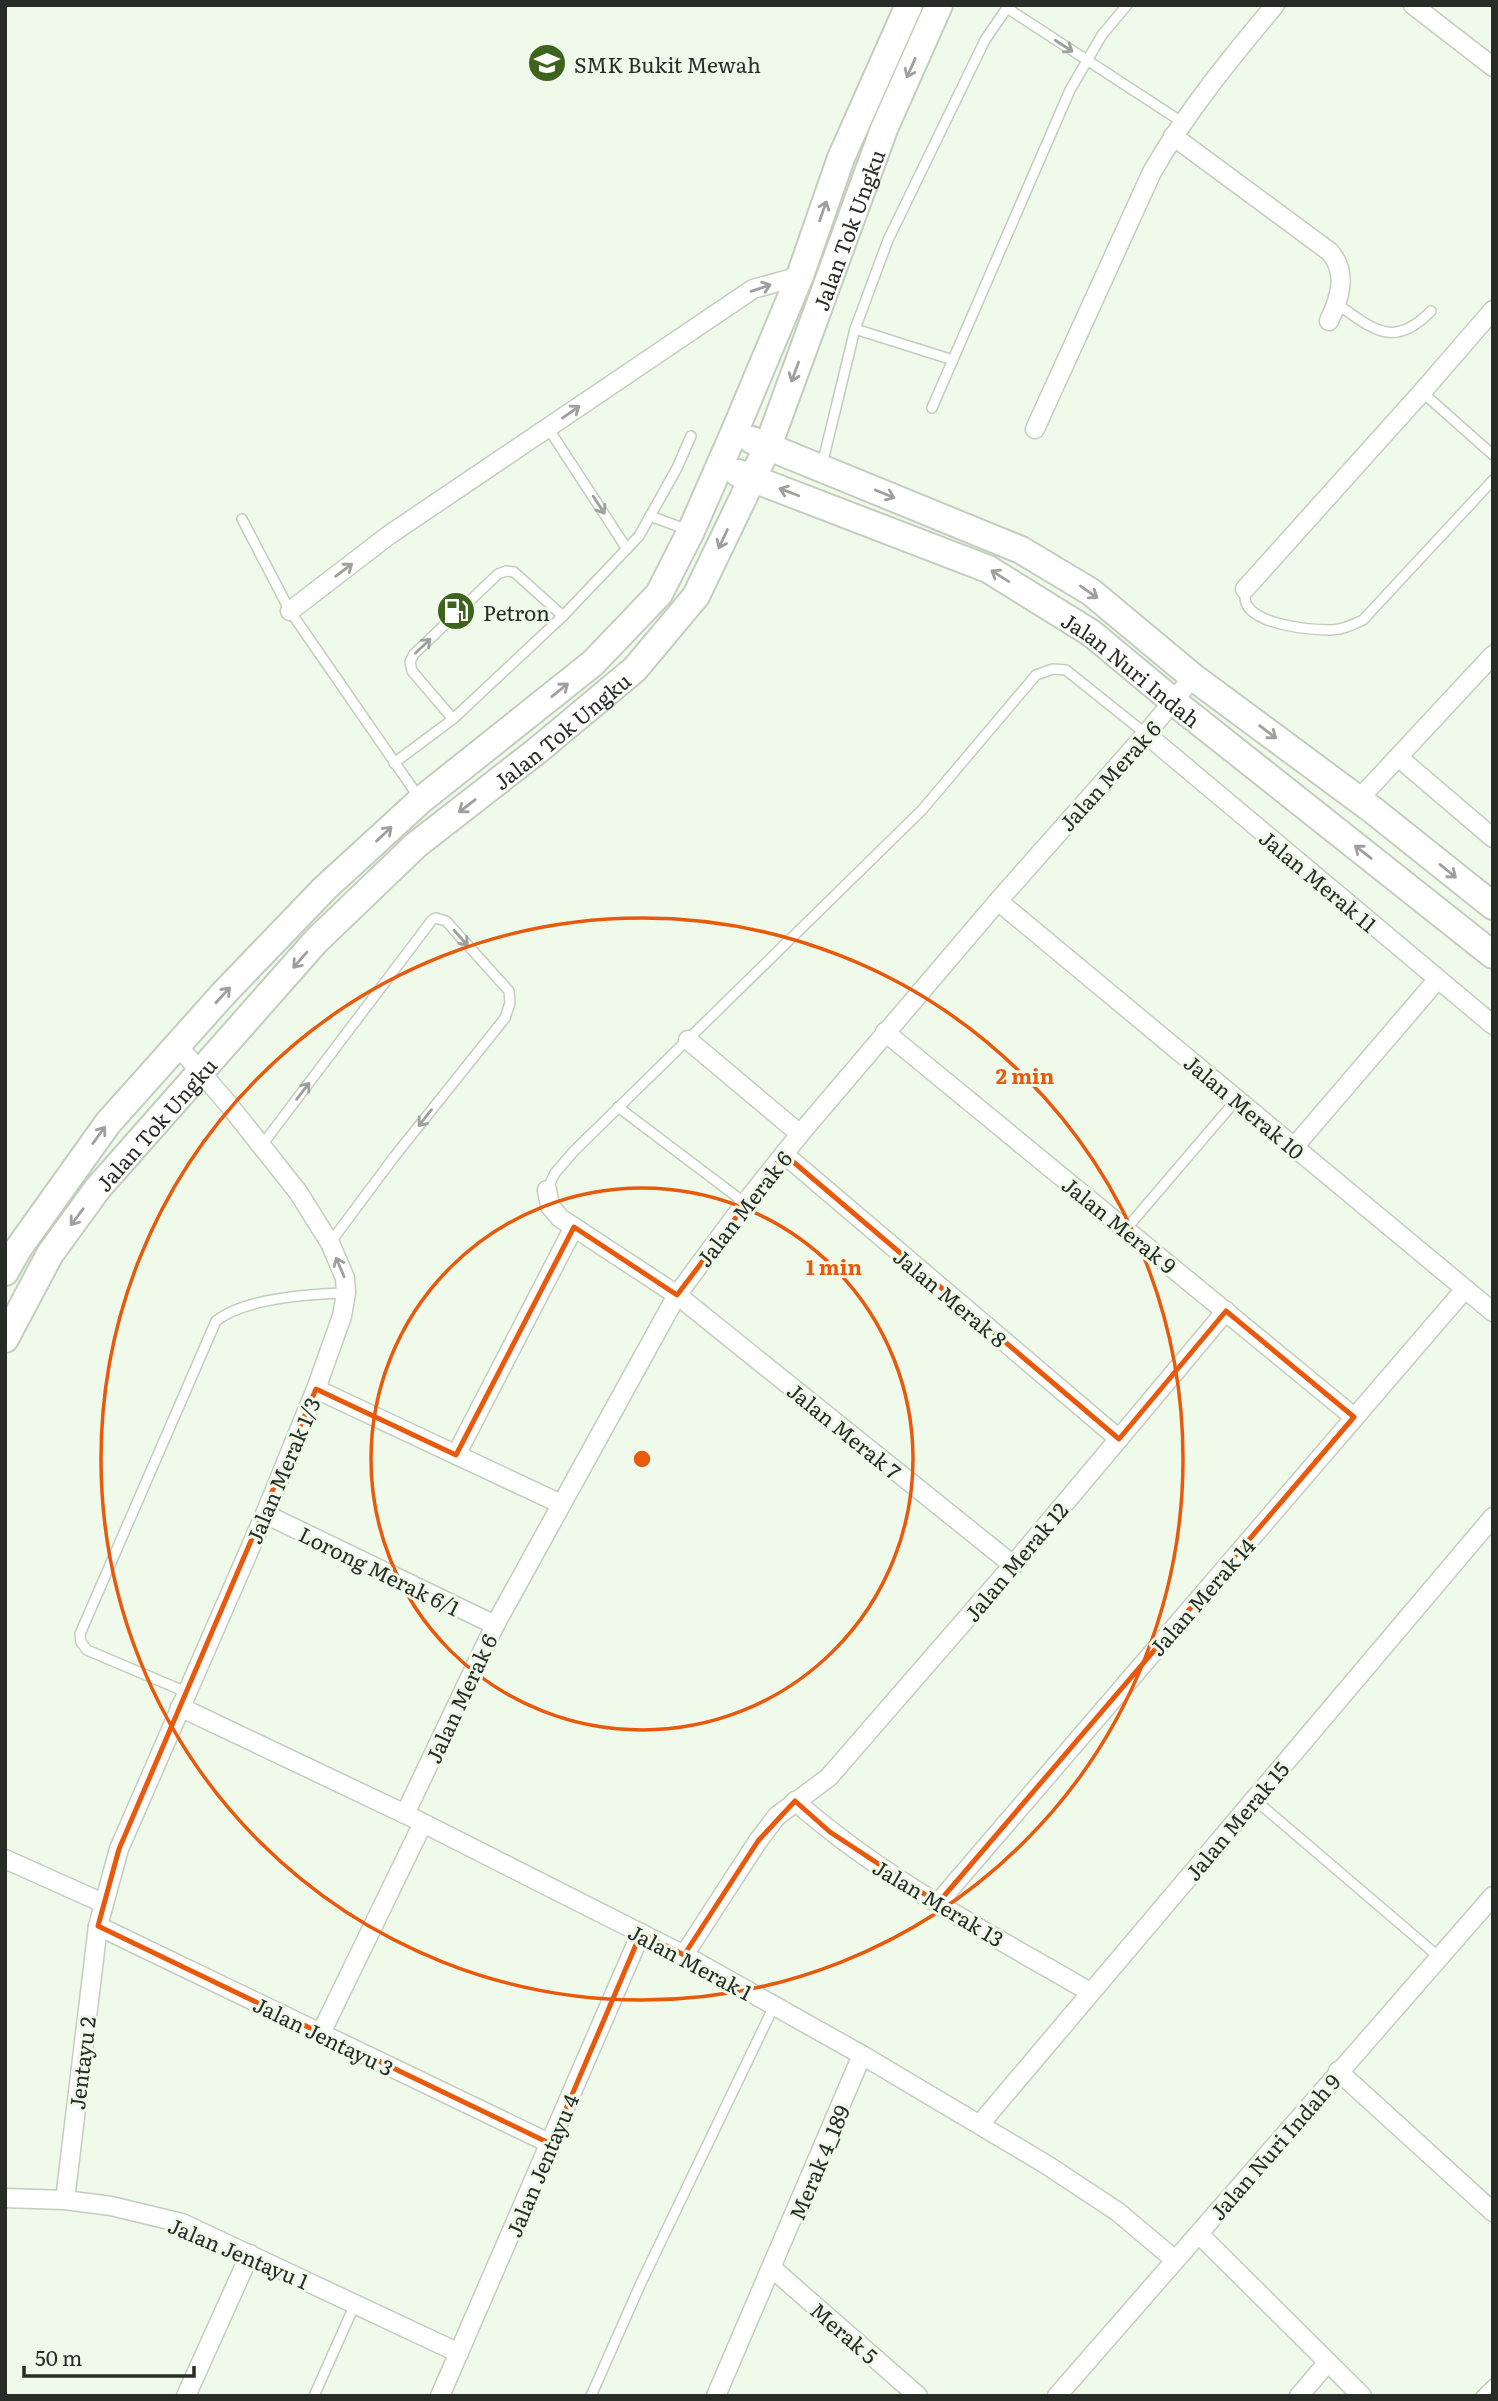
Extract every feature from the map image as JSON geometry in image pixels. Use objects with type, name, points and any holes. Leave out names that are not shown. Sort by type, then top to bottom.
[{"type":"main road","name":"Jalan Tok Ungku","points":[[5,1272],[18,1249],[108,1123],[224,993],[325,888],[421,800],[593,663],[659,594],[720,466],[800,276],[841,158],[909,5]]},
{"type":"main road","name":"Jalan Tok Ungku","points":[[5,1339],[50,1254],[98,1188],[316,941],[416,845],[538,750],[635,669],[696,596],[768,446],[884,129],[939,5]]},
{"type":"main road","name":"Jalan Nuri Indah","points":[[734,433],[1021,550],[1091,592],[1193,677],[1358,800],[1493,906]]},
{"type":"main road","name":"Jalan Nuri Indah","points":[[720,466],[988,569],[1091,633],[1493,955]]},
{"type":"street","points":[[1035,429],[1152,172],[1177,129],[1209,84],[1275,5]]},
{"type":"street","points":[[1413,5],[1493,67]]},
{"type":"street","points":[[1177,129],[1331,251],[1338,260],[1341,287],[1329,321]]},
{"type":"street","points":[[290,611],[389,535],[753,289],[800,276]]},
{"type":"street","points":[[1245,589],[1493,310]]},
{"type":"street","points":[[1358,800],[1493,655]]},
{"type":"street","name":"Jalan Merak 6","points":[[405,1814],[495,1625],[677,1295],[745,1203],[885,1032],[1193,677]]},
{"type":"street","name":"Jalan Merak 11","points":[[1146,734],[1493,1025]]},
{"type":"street","points":[[1398,757],[1493,838]]},
{"type":"street","name":"Jalan Merak 10","points":[[998,901],[1493,1312]]},
{"type":"street","points":[[1294,1147],[1437,980]]},
{"type":"street","name":"Jalan Merak 9","points":[[885,1032],[1354,1417]]},
{"type":"street","points":[[688,1040],[800,1134]]},
{"type":"street","name":"Jalan Merak 1/3","points":[[98,1926],[119,1849],[265,1514],[316,1389],[342,1316],[346,1293],[345,1278],[330,1243],[298,1192],[178,1046]]},
{"type":"street","name":"Jalan Merak 8","points":[[784,1154],[1119,1438]]},
{"type":"street","name":"Jalan Merak 7","points":[[547,1190],[550,1206],[559,1218],[677,1295],[1013,1565]]},
{"type":"street","points":[[456,1454],[574,1227]]},
{"type":"street","name":"Jalan Merak 14","points":[[938,1903],[1465,1289]]},
{"type":"street","name":"Jalan Merak 12","points":[[684,1955],[777,1816],[830,1777],[1013,1565],[1226,1311]]},
{"type":"street","points":[[316,1389],[561,1504]]},
{"type":"street","name":"Lorong Merak 6/1","points":[[265,1514],[495,1625]]},
{"type":"street","name":"Jalan Merak 15","points":[[980,2124],[1254,1799],[1490,1526]]},
{"type":"street","name":"Jalan Merak 1","points":[[183,1699],[423,1824],[684,1955],[862,2055],[980,2124],[1118,2212],[1175,2260]]},
{"type":"street","name":"Jalan Merak 13","points":[[795,1801],[830,1832],[881,1868],[1090,1992]]},
{"type":"street","points":[[321,2033],[423,1824]]},
{"type":"street","points":[[5,1859],[103,1903]]},
{"type":"street","name":"Jalan Nuri Indah 9","points":[[1057,2396],[1338,2071],[1492,1898]]},
{"type":"street","name":"Jalan Jentayu 3","points":[[98,1926],[551,2144]]},
{"type":"street","name":"Jentayu 2","points":[[65,2200],[98,1926]]},
{"type":"street","name":"Jalan Jentayu 4","points":[[440,2396],[640,1933]]},
{"type":"street","name":"Merak 4_189","points":[[716,2396],[773,2269],[862,2055]]},
{"type":"street","points":[[1338,2071],[1493,2212]]},
{"type":"street","name":"Jalan Jentayu 1","points":[[5,2198],[65,2200],[111,2206],[182,2223],[459,2353]]},
{"type":"street","points":[[1199,2234],[1362,2396]]},
{"type":"street","points":[[186,2396],[250,2254]]},
{"type":"street","name":"Merak 5","points":[[773,2269],[918,2396]]},
{"type":"street","points":[[1299,2396],[1327,2363]]},
{"type":"lane","points":[[932,408],[1070,90],[1102,35],[1127,5]]},
{"type":"lane","points":[[821,468],[855,329],[888,240],[985,40],[1008,7],[1087,61],[1177,129]]},
{"type":"lane","points":[[1337,304],[1368,325],[1386,333],[1401,332],[1417,326],[1431,311]]},
{"type":"lane","points":[[855,329],[953,360]]},
{"type":"lane","points":[[1422,391],[1493,455]]},
{"type":"lane","points":[[548,428],[627,549]]},
{"type":"lane","points":[[394,763],[453,719],[563,617],[639,536],[677,468],[691,436]]},
{"type":"lane","points":[[1245,589],[1245,604],[1254,613],[1275,623],[1332,630],[1347,628],[1363,620],[1493,480]]},
{"type":"lane","points":[[650,516],[691,531]]},
{"type":"lane","points":[[242,519],[290,611],[421,800]]},
{"type":"lane","points":[[453,719],[412,671],[411,662],[414,654],[498,574],[514,572],[563,617]]},
{"type":"lane","points":[[547,1190],[555,1173],[574,1151],[922,810],[1036,675],[1053,669],[1066,670],[1146,734]]},
{"type":"lane","points":[[262,1145],[432,920],[446,920],[509,991],[510,1003],[505,1018],[394,1157],[330,1243]]},
{"type":"lane","points":[[1126,1229],[1237,1099]]},
{"type":"lane","points":[[618,1107],[745,1203]]},
{"type":"lane","points":[[183,1699],[87,1650],[81,1642],[80,1634],[216,1321],[235,1310],[300,1294],[346,1293]]},
{"type":"lane","points":[[1254,1799],[1439,1957]]},
{"type":"lane","points":[[591,2396],[774,2006]]},
{"type":"lane","points":[[314,2396],[355,2304]]},
{"type":"lane","points":[[1481,2396],[1493,2384]]},
{"type":"highlighted area","points":[[784,1154],[1119,1439],[1226,1311],[1354,1417],[938,1903],[830,1832],[795,1801],[758,1841],[684,1955],[641,1933],[551,2144],[98,1926],[119,1849],[316,1389],[456,1455],[574,1227],[677,1295]]},
{"type":"place","name":"SMK Bukit Mewah","points":[[547,63]]},
{"type":"place","name":"Petron","points":[[456,611]]}]
